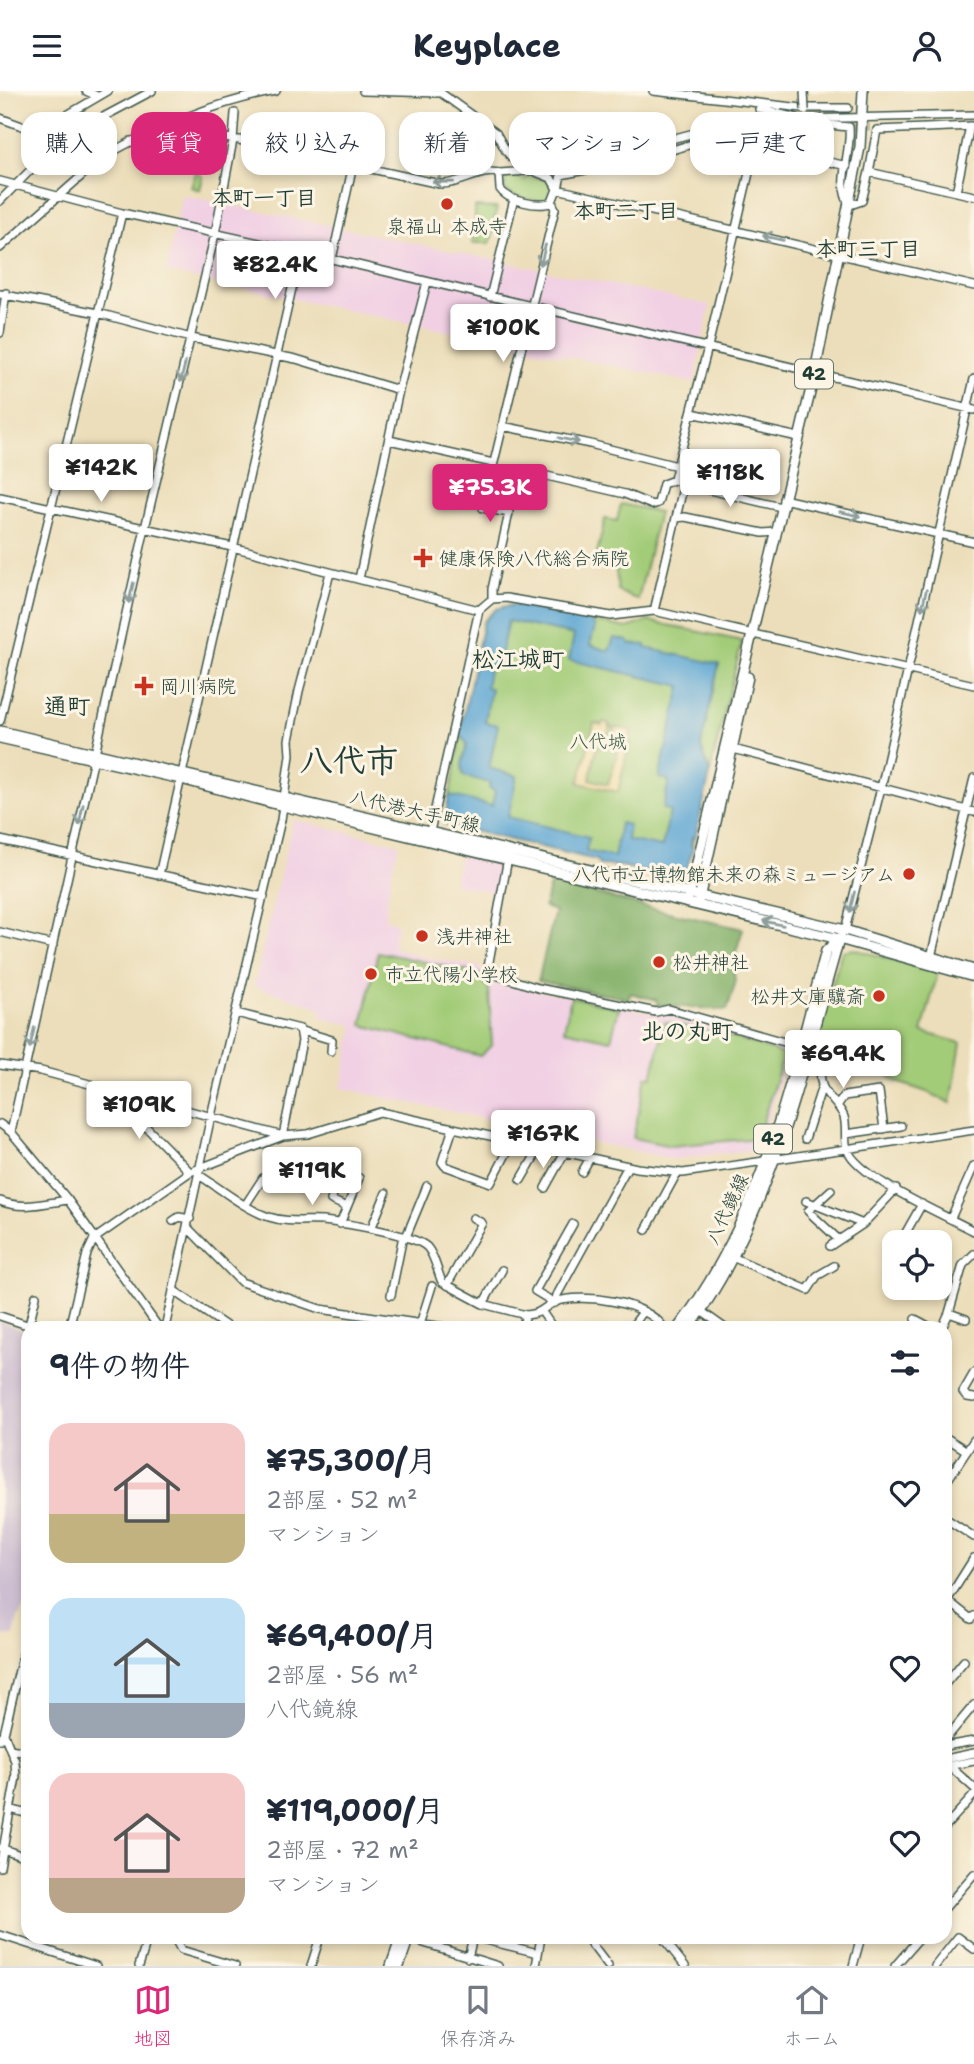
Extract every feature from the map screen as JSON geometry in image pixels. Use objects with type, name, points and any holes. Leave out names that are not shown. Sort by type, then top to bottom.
[{"type":"main road","name":"42","points":[[693,905],[840,254],[860,147],[863,91]]},
{"type":"main road","name":"42","points":[[695,894],[733,749],[754,646],[754,634]]},
{"type":"main road","name":"八代港大手町線","points":[[0,731],[284,803],[695,894]]},
{"type":"main road","name":"八代港大手町線","points":[[0,738],[94,756]]},
{"type":"main road","name":"八代港大手町線","points":[[429,836],[693,905]]},
{"type":"main road","points":[[695,894],[845,930],[974,977]]},
{"type":"main road","points":[[693,905],[974,970]]},
{"type":"main road","name":"八代鏡線","points":[[694,1321],[732,1257],[770,1162],[839,939],[845,930]]},
{"type":"main road","name":"八代鏡線","points":[[683,1321],[732,1244],[770,1162]]},
{"type":"main road","points":[[391,1966],[399,1944]]},
{"type":"main road","points":[[399,1966],[406,1944]]},
{"type":"street","points":[[86,91],[97,96]]},
{"type":"street","points":[[70,112],[108,91]]},
{"type":"street","points":[[113,112],[152,91]]},
{"type":"street","points":[[206,112],[275,91]]},
{"type":"street","points":[[363,91],[441,93],[496,133],[509,154]]},
{"type":"street","points":[[653,91],[802,109],[848,108]]},
{"type":"street","points":[[804,91],[805,112]]},
{"type":"street","points":[[759,109],[776,112]]},
{"type":"street","points":[[11,1132],[145,528],[215,234],[233,140],[234,113]]},
{"type":"street","points":[[834,117],[862,114],[974,115]]},
{"type":"street","points":[[0,118],[21,126]]},
{"type":"street","points":[[834,126],[851,127],[842,191],[850,205],[862,201],[869,171],[873,129],[972,126],[956,192]]},
{"type":"street","points":[[227,139],[241,142]]},
{"type":"street","points":[[0,248],[103,157],[131,141]]},
{"type":"street","points":[[492,599],[509,513],[483,508],[555,209],[552,202],[560,187],[561,175],[649,157],[690,144]]},
{"type":"street","points":[[834,162],[847,166]]},
{"type":"street","points":[[869,171],[974,196]]},
{"type":"street","points":[[385,172],[440,184],[452,184],[484,172],[509,173]]},
{"type":"street","points":[[499,173],[500,189],[507,197],[543,205],[552,202]]},
{"type":"street","points":[[0,201],[24,175]]},
{"type":"street","points":[[332,259],[351,175]]},
{"type":"street","points":[[541,175],[551,179],[557,190],[974,286]]},
{"type":"street","points":[[674,480],[749,175]]},
{"type":"street","points":[[0,181],[122,213],[332,259],[971,409]]},
{"type":"street","points":[[490,297],[514,199]]},
{"type":"street","points":[[0,721],[122,213]]},
{"type":"street","points":[[159,875],[300,253]]},
{"type":"street","points":[[359,579],[399,390],[427,282]]},
{"type":"street","points":[[0,333],[3,293],[98,313],[191,338],[278,355],[399,390]]},
{"type":"street","points":[[845,930],[971,409],[974,379]]},
{"type":"street","points":[[691,413],[798,437]]},
{"type":"street","points":[[502,426],[677,466]]},
{"type":"street","points":[[389,440],[493,463]]},
{"type":"street","points":[[521,470],[625,494],[654,505],[658,503],[663,484],[674,480],[974,542]]},
{"type":"street","points":[[654,611],[684,484]]},
{"type":"street","points":[[0,497],[232,547],[479,610]]},
{"type":"street","points":[[676,518],[685,517],[763,533],[776,532]]},
{"type":"street","points":[[166,1321],[284,803],[290,755],[289,740],[299,691],[330,572]]},
{"type":"street","points":[[429,836],[479,610],[492,599],[506,598],[611,616],[654,611],[974,685]]},
{"type":"street","points":[[733,749],[971,810]]},
{"type":"street","points":[[931,961],[971,810],[974,778]]},
{"type":"street","points":[[0,840],[264,897]]},
{"type":"street","points":[[508,858],[488,967],[490,973],[538,988],[656,1012],[669,1009],[812,1050],[821,1062],[822,1086],[806,1139]]},
{"type":"street","points":[[0,932],[53,945]]},
{"type":"street","points":[[236,1013],[300,1028],[302,1031],[332,1040],[331,1051]]},
{"type":"street","points":[[283,1136],[302,1031]]},
{"type":"street","points":[[0,1065],[25,1068],[283,1136]]},
{"type":"street","points":[[822,1086],[844,1115],[848,1149],[856,1161],[895,1189],[974,1231]]},
{"type":"street","points":[[110,1090],[190,1172]]},
{"type":"street","points":[[837,1106],[844,1096],[879,1091],[884,1129]]},
{"type":"street","points":[[71,1321],[87,1254],[94,1239],[190,1172],[200,1171],[283,1136],[308,1134],[380,1112],[628,1166],[677,1173],[770,1162],[974,1130]]},
{"type":"street","points":[[0,1123],[11,1132],[68,1200],[154,1321]]},
{"type":"street","points":[[846,1135],[901,1126]]},
{"type":"street","points":[[453,1128],[443,1162],[445,1166],[491,1183],[513,1141]]},
{"type":"street","points":[[521,1180],[540,1147]]},
{"type":"street","points":[[545,1188],[565,1152]]},
{"type":"street","points":[[582,1172],[590,1157]]},
{"type":"street","points":[[332,1165],[359,1178],[340,1224]]},
{"type":"street","points":[[555,1303],[628,1166]]},
{"type":"street","points":[[951,1218],[974,1166]]},
{"type":"street","points":[[343,1170],[331,1200],[347,1207]]},
{"type":"street","points":[[200,1171],[246,1204],[268,1216],[298,1222],[321,1221],[404,1236],[427,1247],[442,1282],[483,1304],[526,1315],[542,1312],[555,1303],[591,1297],[643,1311],[660,1321]]},
{"type":"street","points":[[246,1204],[263,1178],[272,1172],[282,1174],[297,1183]]},
{"type":"street","points":[[646,1230],[677,1173]]},
{"type":"street","points":[[391,1295],[404,1236],[427,1186]]},
{"type":"street","points":[[830,1246],[863,1224],[895,1189]]},
{"type":"street","points":[[831,1190],[808,1211],[839,1240]]},
{"type":"street","points":[[371,1229],[386,1193]]},
{"type":"street","points":[[0,1201],[13,1206],[29,1206],[68,1200]]},
{"type":"street","points":[[806,1201],[863,1224]]},
{"type":"street","points":[[907,1230],[922,1204]]},
{"type":"street","points":[[173,1221],[179,1217],[189,1224],[241,1282],[320,1309],[385,1321]]},
{"type":"street","points":[[447,1285],[482,1223],[473,1218]]},
{"type":"street","points":[[555,1303],[535,1291],[573,1224]]},
{"type":"street","points":[[947,1321],[963,1265],[974,1254]]},
{"type":"street","points":[[732,1257],[808,1290],[817,1276],[834,1266]]},
{"type":"street","points":[[483,1304],[502,1270]]},
{"type":"street","points":[[421,1321],[432,1286]]},
{"type":"street","points":[[173,1290],[219,1321]]},
{"type":"street","points":[[33,1321],[36,1296]]},
{"type":"street","points":[[636,1321],[643,1311]]},
{"type":"street","points":[[701,1311],[715,1321]]},
{"type":"street","points":[[542,1312],[548,1321]]},
{"type":"street","points":[[949,1313],[966,1319]]},
{"type":"street","points":[[524,1321],[526,1315]]},
{"type":"street","points":[[0,1316],[21,1323]]},
{"type":"street","points":[[915,1319],[919,1321]]},
{"type":"street","points":[[974,1373],[963,1392],[967,1397],[974,1398]]},
{"type":"street","points":[[952,1474],[974,1440]]},
{"type":"street","points":[[952,1441],[967,1451]]},
{"type":"street","points":[[952,1523],[974,1537]]},
{"type":"street","points":[[952,1592],[974,1557]]},
{"type":"street","points":[[952,1606],[971,1619],[974,1616]]},
{"type":"street","points":[[0,1867],[1,1848],[16,1777],[15,1761],[2,1737],[21,1660]]},
{"type":"street","points":[[952,1676],[964,1661]]},
{"type":"street","points":[[952,1731],[974,1705]]},
{"type":"street","points":[[952,1745],[974,1741]]},
{"type":"street","points":[[10,1749],[21,1751]]},
{"type":"street","points":[[952,1761],[974,1753]]},
{"type":"street","points":[[952,1763],[974,1761]]},
{"type":"street","points":[[952,1768],[974,1788]]},
{"type":"street","points":[[952,1819],[974,1795]]},
{"type":"street","points":[[10,1809],[21,1812]]},
{"type":"street","points":[[1,1848],[21,1855]]},
{"type":"street","points":[[952,1900],[974,1874]]},
{"type":"street","points":[[0,1935],[21,1942]]},
{"type":"street","points":[[949,1966],[938,1963],[958,1937],[974,1949]]},
{"type":"street","points":[[28,1944],[96,1966]]},
{"type":"street","points":[[139,1966],[146,1944]]},
{"type":"street","points":[[178,1944],[181,1950],[235,1966]]},
{"type":"street","points":[[311,1966],[318,1944]]},
{"type":"street","points":[[426,1944],[498,1966]]},
{"type":"street","points":[[459,1966],[470,1944]]},
{"type":"street","points":[[501,1944],[538,1953]]},
{"type":"street","points":[[536,1966],[540,1944]]},
{"type":"street","points":[[591,1944],[608,1966]]},
{"type":"street","points":[[668,1944],[685,1966]]},
{"type":"street","points":[[853,1966],[859,1944]]},
{"type":"street","points":[[895,1966],[914,1944]]},
{"type":"street","points":[[198,1966],[202,1957]]},
{"type":"shaded area","points":[[182,195],[710,305],[694,383],[166,272]]},
{"type":"shaded area","points":[[293,820],[399,844],[391,875],[385,919],[393,921],[397,926],[393,947],[421,957],[479,966],[492,982],[664,1015],[668,1011],[740,1032],[788,1051],[759,1149],[673,1159],[341,1088],[354,1025],[321,1018],[321,1008],[254,986]]},
{"type":"shaded area","points":[[460,856],[503,866],[497,893],[454,884]]},
{"type":"shaded area","points":[[0,1321],[21,1329],[21,1613],[14,1636],[0,1635]]},
{"type":"green space","points":[[507,174],[525,180],[526,176],[548,179],[554,189],[552,199],[534,200],[504,189]]},
{"type":"green space","points":[[195,175],[203,177],[200,190],[191,187]]},
{"type":"green space","points":[[475,207],[497,208],[494,222],[498,223],[497,232],[494,232],[490,243],[472,243],[473,237],[479,238],[480,227],[475,226]]},
{"type":"green space","points":[[621,504],[659,512],[638,600],[618,591],[616,570],[595,562],[605,519],[617,521]]},
{"type":"green space","name":"八代城","points":[[515,605],[627,628],[649,621],[742,641],[684,878],[680,880],[444,824],[483,622],[497,609]]},
{"type":"green space","points":[[551,882],[743,929],[733,961],[735,984],[727,1010],[657,1005],[657,1000],[630,993],[629,999],[538,981],[555,911],[544,907]]},
{"type":"green space","points":[[853,949],[938,972],[922,1032],[961,1043],[951,1103],[897,1082],[864,1059],[857,1067],[841,1050],[829,1066],[815,1046],[842,951]]},
{"type":"green space","points":[[378,952],[479,974],[489,990],[492,1045],[480,1056],[362,1025]]},
{"type":"green space","points":[[571,997],[619,1008],[611,1040],[564,1030]]},
{"type":"green space","points":[[665,1022],[725,1035],[784,1055],[757,1138],[671,1146],[633,1138],[646,1076],[652,1077]]},
{"type":"sand","points":[[603,722],[609,723],[609,726],[632,730],[618,792],[579,783],[594,723],[602,725]],"holes":[[[610,727],[615,728],[612,746],[618,752],[608,784],[590,779],[597,746],[606,745]]]},
{"type":"water","points":[[515,605],[591,621],[595,627],[590,645],[609,651],[614,638],[719,664],[701,746],[710,774],[695,838],[692,837],[693,847],[684,879],[622,866],[599,865],[597,860],[444,824],[449,795],[492,806],[495,791],[489,788],[490,783],[464,776],[462,764],[467,744],[460,734],[483,623],[496,609]],"holes":[[[508,621],[574,635],[569,660],[681,686],[659,778],[669,780],[663,809],[670,811],[662,847],[627,840],[629,825],[620,823],[614,857],[586,851],[589,837],[508,817],[517,776],[489,768],[498,725],[485,722],[491,688],[486,687],[490,665],[498,665]]]},
{"type":"tunnel","points":[[853,127],[870,127]]},
{"type":"place","name":"泉福山 本成寺","points":[[447,204]]},
{"type":"place","name":"健康保険八代総合病院","points":[[423,558]]},
{"type":"place","name":"岡川病院","points":[[144,686]]},
{"type":"place","name":"八代市立博物館未来の森ミュージアム","points":[[909,874]]},
{"type":"place","name":"浅井神社","points":[[422,936]]},
{"type":"place","name":"松井神社","points":[[659,962]]},
{"type":"place","name":"市立代陽小学校","points":[[371,974]]},
{"type":"place","name":"松井文庫驥斎","points":[[879,996]]},
{"type":"district","name":"本町一丁目","points":[[264,198]]},
{"type":"district","name":"本町二丁目","points":[[626,211]]},
{"type":"district","name":"本町三丁目","points":[[868,249]]},
{"type":"district","name":"松江城町","points":[[518,659]]},
{"type":"district","name":"通町","points":[[67,706]]},
{"type":"district","name":"八代市","points":[[349,760]]},
{"type":"district","name":"北の丸町","points":[[687,1031]]}]
